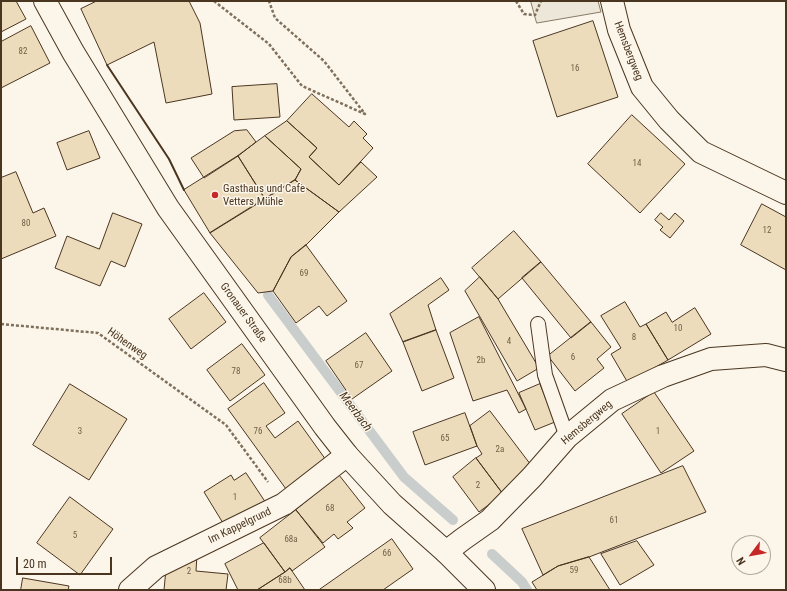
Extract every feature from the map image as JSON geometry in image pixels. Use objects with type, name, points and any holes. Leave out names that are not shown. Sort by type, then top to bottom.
[{"type":"street","name":"Gronauer Straße","points":[[45,1],[73,52],[168,208],[347,455],[392,504],[446,552],[484,590]]},
{"type":"street","name":"Hemsbergweg","points":[[612,1],[619,30],[642,87],[669,120],[701,152],[786,193]]},
{"type":"street","name":"Hemsbergweg","points":[[446,552],[490,520],[532,477],[567,437],[612,400],[670,374],[711,359],[766,355],[786,360]]},
{"type":"street","name":"Im Kappelgrund","points":[[130,590],[156,567],[284,504],[347,455]]},
{"type":"lane","points":[[538,324],[545,375],[567,437]]},
{"type":"path","points":[[214,1],[269,44],[302,86],[365,114],[324,61],[275,18],[268,1]]},
{"type":"path","points":[[516,1],[524,14],[535,15],[541,1]]},
{"type":"path","name":"Höhenweg","points":[[1,324],[98,333],[226,424],[284,504]]},
{"type":"shaded area","points":[[531,1],[598,1],[601,12],[537,23]]},
{"type":"building","points":[[1,1],[16,1],[26,19],[1,32]]},
{"type":"building","points":[[97,1],[189,1],[200,23],[212,94],[166,103],[154,42],[107,65],[81,9]]},
{"type":"building","points":[[593,21],[618,97],[557,117],[533,41]]},
{"type":"building","points":[[31,26],[50,63],[1,88],[1,42]]},
{"type":"building","points":[[277,84],[280,117],[234,120],[232,87]]},
{"type":"building","points":[[312,94],[349,127],[354,121],[367,134],[363,138],[373,148],[339,185],[309,157],[317,148],[287,121]]},
{"type":"building","points":[[632,115],[685,164],[640,213],[588,164]]},
{"type":"building","points":[[287,121],[317,148],[309,157],[339,185],[361,162],[377,177],[339,212],[295,180],[301,169],[265,136]]},
{"type":"building","points":[[247,130],[256,142],[238,156],[204,178],[191,158],[234,131]]},
{"type":"building","points":[[89,131],[100,158],[67,170],[57,143]]},
{"type":"building","points":[[265,136],[301,169],[295,180],[265,199],[238,156]]},
{"type":"building","points":[[238,156],[265,199],[210,233],[184,190]]},
{"type":"building","points":[[16,172],[33,213],[44,208],[56,236],[1,259],[1,178]]},
{"type":"building","points":[[295,180],[339,212],[306,245],[291,257],[273,291],[258,293],[210,233]]},
{"type":"building","points":[[762,204],[786,217],[786,270],[741,245]]},
{"type":"building","points":[[113,213],[142,224],[125,267],[111,261],[100,286],[55,268],[67,236],[99,249]]},
{"type":"building","points":[[661,213],[669,220],[675,213],[684,221],[670,238],[660,230],[663,227],[655,220]]},
{"type":"building","points":[[514,231],[541,262],[498,299],[472,268]]},
{"type":"building","points":[[306,245],[347,301],[327,316],[319,306],[296,323],[273,291],[291,257]]},
{"type":"building","points":[[541,262],[591,322],[571,338],[522,278]]},
{"type":"building","points":[[480,277],[498,299],[539,368],[517,381],[465,291]]},
{"type":"building","points":[[441,278],[449,290],[428,305],[436,330],[403,342],[390,314]]},
{"type":"building","points":[[204,293],[226,322],[191,349],[169,319]]},
{"type":"building","points":[[625,302],[640,327],[646,324],[668,360],[628,383],[611,354],[621,348],[601,316]]},
{"type":"building","points":[[695,308],[711,334],[668,360],[646,324],[666,312],[672,322]]},
{"type":"building","points":[[479,317],[526,409],[519,413],[507,390],[473,401],[450,333]]},
{"type":"building","points":[[591,322],[611,347],[597,359],[604,368],[575,391],[548,356]]},
{"type":"building","points":[[436,330],[454,378],[422,391],[403,342]]},
{"type":"building","points":[[366,333],[392,371],[352,399],[326,361]]},
{"type":"building","points":[[242,344],[265,375],[230,401],[207,370]]},
{"type":"building","points":[[264,383],[285,413],[266,426],[275,438],[298,421],[326,460],[286,489],[228,409]]},
{"type":"building","points":[[70,384],[127,419],[89,480],[33,445]]},
{"type":"building","points":[[540,384],[555,422],[535,430],[519,393]]},
{"type":"building","points":[[654,392],[694,451],[661,473],[622,414]]},
{"type":"building","points":[[490,411],[534,469],[503,494],[476,458],[482,454],[477,446],[470,426]]},
{"type":"building","points":[[465,413],[477,446],[425,465],[413,432]]},
{"type":"building","points":[[476,458],[503,494],[479,512],[453,477]]},
{"type":"building","points":[[683,466],[706,512],[589,557],[558,566],[543,575],[522,529]]},
{"type":"building","points":[[246,473],[266,503],[226,528],[204,492],[231,475],[234,480]]},
{"type":"building","points":[[339,475],[365,508],[347,522],[353,528],[338,539],[334,534],[323,543],[296,510]]},
{"type":"building","points":[[70,497],[113,529],[80,575],[37,543]]},
{"type":"building","points":[[296,510],[325,547],[292,571],[290,568],[285,572],[260,538]]},
{"type":"building","points":[[392,539],[413,569],[383,590],[319,590]]},
{"type":"building","points":[[637,541],[654,565],[620,585],[601,554]]},
{"type":"building","points":[[264,543],[285,572],[257,590],[238,590],[225,564]]},
{"type":"building","points":[[197,555],[196,571],[228,574],[226,590],[164,590],[166,569]]},
{"type":"building","points":[[589,557],[610,590],[537,590],[532,582],[558,566]]},
{"type":"building","points":[[290,568],[305,590],[257,590],[285,572]]},
{"type":"building","points":[[23,578],[69,586],[68,590],[21,590]]},
{"type":"waterway","name":"Meerbach","points":[[268,295],[404,477],[453,520]]},
{"type":"waterway","name":"Meerbach","points":[[492,554],[522,582],[527,590]]},
{"type":"wall","points":[[107,65],[169,159],[184,190]]},
{"type":"place","name":"Gasthaus und Cafe Vetters Mühle","points":[[215,195]]}]
